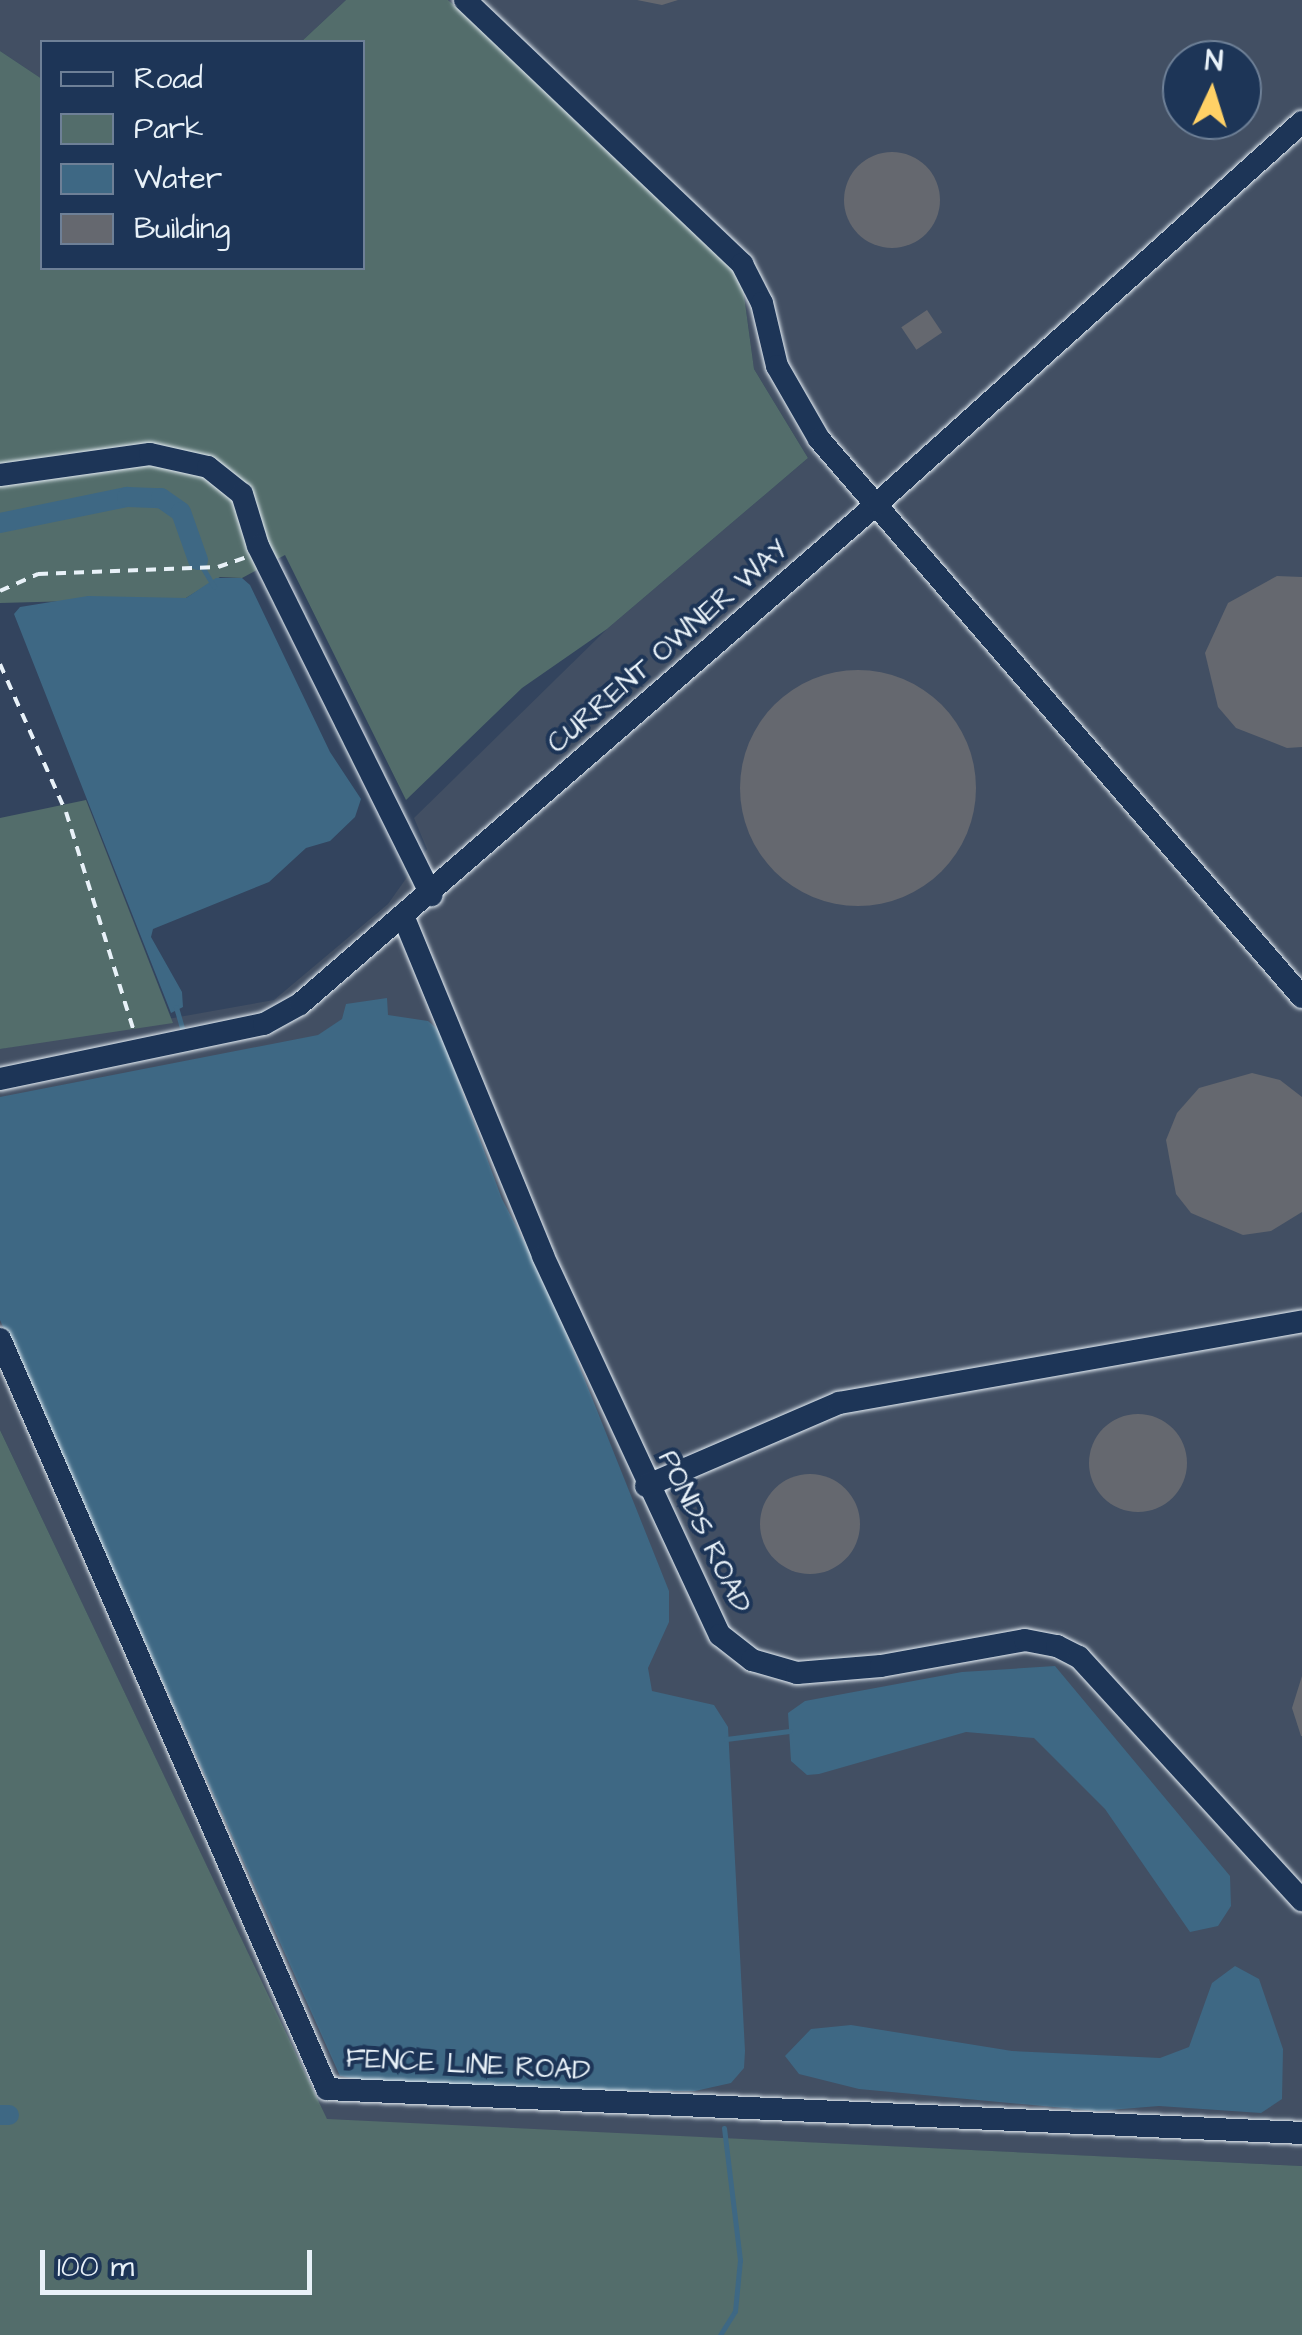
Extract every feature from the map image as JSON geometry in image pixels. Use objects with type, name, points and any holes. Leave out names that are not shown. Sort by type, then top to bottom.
[{"type":"street","points":[[465,0],[742,264],[762,303],[777,366],[819,439],[1302,997]]},
{"type":"street","name":"CURRENT OWNER WAY","points":[[0,1079],[264,1024],[300,1004],[431,895],[878,503],[1302,122]]},
{"type":"street","points":[[0,474],[150,454],[208,467],[242,494],[258,546],[431,895]]},
{"type":"street","name":"PONDS ROAD","points":[[404,918],[646,1486],[720,1635],[752,1660],[796,1672],[881,1666],[1025,1640],[1057,1646],[1079,1658],[1302,1900]]},
{"type":"street","points":[[646,1486],[839,1403],[1302,1321]]},
{"type":"street","name":"FENCE LINE ROAD","points":[[0,1339],[328,2088],[1302,2133]]},
{"type":"path","points":[[0,591],[38,574],[218,567],[241,561],[258,546]]},
{"type":"path","points":[[0,664],[66,812],[121,1006],[142,1050]]},
{"type":"shaded area","points":[[0,0],[346,0],[303,40],[40,40],[40,78],[0,51]]},
{"type":"shaded area","points":[[448,0],[1302,0],[1302,2166],[327,2120],[0,1430],[0,1049],[274,1000],[388,904],[427,849],[414,818],[607,629],[808,458],[754,369],[740,266]]},
{"type":"green space","points":[[346,0],[448,0],[740,266],[754,369],[808,458],[607,629],[522,688],[406,800],[285,555],[242,578],[220,577],[186,598],[0,603],[0,51],[40,78],[40,270],[365,270],[365,40],[303,40]]},
{"type":"green space","points":[[86,800],[173,1023],[0,1049],[0,818]]},
{"type":"green space","points":[[0,1430],[327,2119],[1302,2166],[1302,2335],[0,2335]]},
{"type":"water","points":[[216,578],[242,578],[250,585],[330,752],[361,799],[355,817],[330,841],[306,848],[269,882],[153,929],[151,937],[182,992],[183,1007],[171,1013],[14,614],[20,607],[88,596],[186,598]]},
{"type":"water","points":[[387,998],[388,1015],[428,1021],[440,1031],[502,1199],[547,1285],[669,1591],[669,1622],[648,1668],[652,1691],[714,1705],[728,1727],[745,2051],[744,2068],[731,2083],[695,2091],[629,2091],[391,2085],[340,2076],[0,1320],[0,1097],[318,1035],[342,1019],[346,1004]]},
{"type":"water","points":[[1055,1666],[1230,1876],[1231,1906],[1218,1926],[1190,1932],[1105,1809],[1034,1738],[966,1732],[819,1774],[807,1775],[791,1761],[788,1713],[805,1701],[962,1672]]},
{"type":"water","points":[[1235,1966],[1259,1979],[1283,2049],[1282,2099],[1261,2113],[1159,2106],[1097,2111],[859,2089],[799,2074],[785,2056],[811,2029],[851,2025],[1012,2051],[1160,2058],[1189,2047],[1212,1983]]},
{"type":"building","points":[[637,0],[678,0],[662,5]]},
{"type":"building","points":[[883,152],[901,152],[919,160],[932,173],[940,200],[937,219],[919,240],[901,248],[883,248],[865,240],[852,227],[844,209],[844,191],[852,173],[865,160]]},
{"type":"building","points":[[927,310],[942,332],[916,350],[901,327]]},
{"type":"building","points":[[1277,576],[1302,577],[1302,747],[1287,748],[1236,728],[1218,707],[1205,653],[1228,603]]},
{"type":"building","points":[[858,670],[903,679],[941,705],[967,743],[976,788],[967,833],[941,871],[903,897],[858,906],[813,897],[775,871],[749,833],[740,788],[749,743],[775,705],[813,679]]},
{"type":"building","points":[[1252,1073],[1280,1080],[1302,1097],[1302,1212],[1271,1231],[1243,1235],[1191,1213],[1176,1194],[1166,1140],[1177,1113],[1199,1088]]},
{"type":"building","points":[[1138,1414],[1157,1418],[1173,1428],[1183,1444],[1187,1463],[1183,1482],[1173,1498],[1157,1508],[1138,1512],[1119,1508],[1103,1498],[1093,1482],[1089,1463],[1093,1444],[1103,1428],[1119,1418]]},
{"type":"building","points":[[810,1474],[829,1478],[845,1489],[856,1505],[860,1524],[856,1543],[845,1559],[829,1570],[810,1574],[791,1570],[775,1559],[764,1543],[760,1524],[764,1505],[775,1489],[791,1478]]},
{"type":"building","points":[[1302,1676],[1302,1736],[1301,1736],[1292,1708]]},
{"type":"waterway","points":[[0,523],[127,497],[161,498],[181,512],[198,560]]},
{"type":"waterway","points":[[198,560],[214,587]]},
{"type":"waterway","points":[[176,1007],[184,1035]]},
{"type":"waterway","points":[[726,1739],[789,1731]]},
{"type":"waterway","points":[[0,2115],[9,2115]]},
{"type":"waterway","points":[[720,2335],[735,2311],[740,2260],[724,2128]]}]
